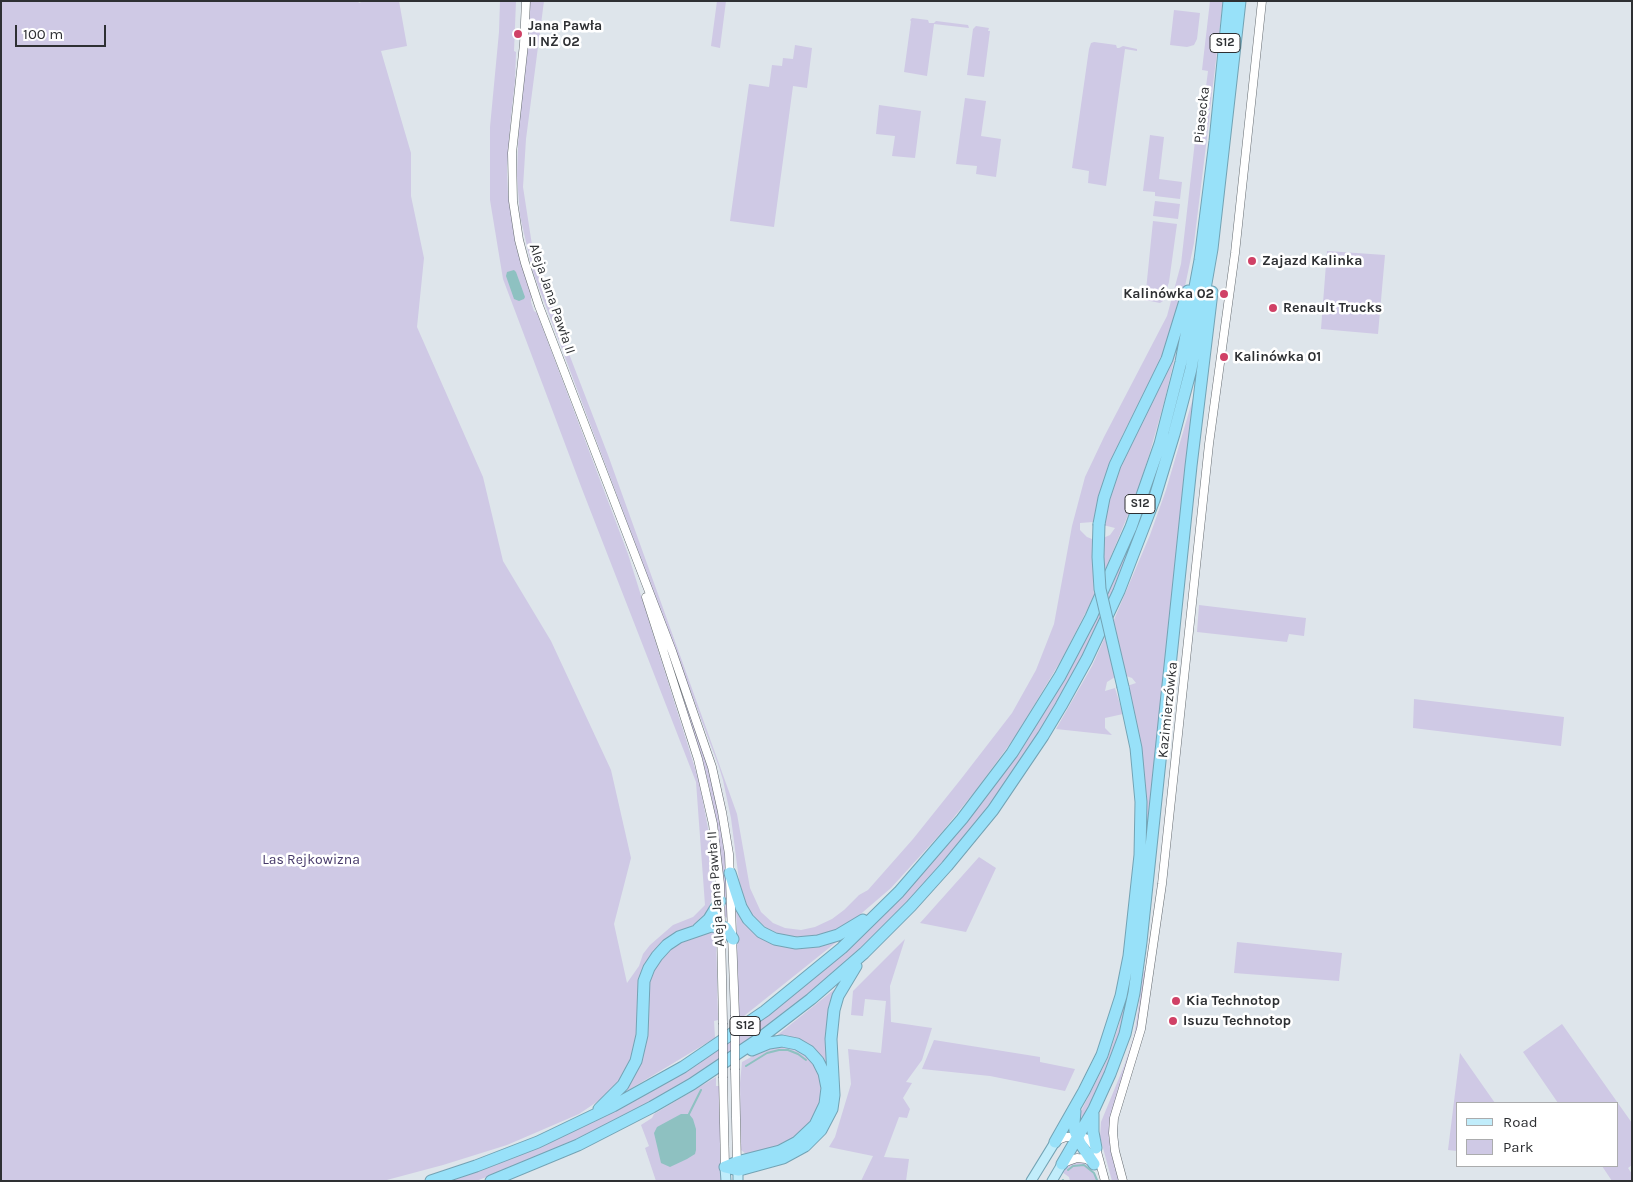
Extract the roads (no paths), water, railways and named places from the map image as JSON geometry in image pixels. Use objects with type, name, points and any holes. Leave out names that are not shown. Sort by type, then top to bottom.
[{"type":"highway","name":"Piasecka","points":[[1209,231],[1230,1]]},
{"type":"highway","name":"Piasecka","points":[[1209,231],[1240,1]]},
{"type":"highway","points":[[1055,1142],[1097,1064],[1111,1029],[1123,986],[1132,932],[1140,855],[1142,802],[1136,748],[1100,589],[1098,557],[1099,524],[1104,498],[1115,465],[1167,359],[1209,231]]},
{"type":"highway","points":[[1062,1164],[1094,1109],[1110,1074],[1131,1012],[1137,978],[1190,474],[1210,312],[1213,276],[1209,231]]},
{"type":"highway","name":"S12","points":[[431,1181],[508,1154],[589,1119],[659,1081],[743,1027],[816,970],[883,908],[952,832],[1012,753],[1060,676],[1107,583],[1139,507],[1166,420],[1187,335],[1209,231]]},
{"type":"highway","name":"S12","points":[[491,1181],[578,1145],[634,1117],[692,1084],[732,1058],[796,1011],[864,953],[897,920],[947,866],[993,810],[1061,706],[1098,635],[1140,538],[1167,462],[1190,369],[1209,231]]},
{"type":"highway","points":[[730,873],[741,907],[748,919],[757,929],[768,936],[786,942],[804,944],[829,938],[848,930],[883,908]]},
{"type":"highway","points":[[697,930],[709,919],[720,901]]},
{"type":"highway","points":[[589,1119],[619,1090],[634,1067],[642,1035],[644,981],[652,962],[667,945],[679,937],[711,926],[720,926],[729,931],[733,939]]},
{"type":"highway","points":[[725,1167],[737,1171],[769,1162],[797,1151],[813,1140],[826,1122],[834,1095],[831,1030],[834,1010],[844,984],[864,953]]},
{"type":"highway","points":[[732,1058],[774,1042],[797,1044],[809,1051],[818,1061],[824,1072],[827,1088],[822,1112],[815,1125],[804,1137],[780,1151],[753,1159],[737,1171]]},
{"type":"highway","points":[[1075,1106],[1074,1127],[1094,1164]]},
{"type":"highway","points":[[1094,1109],[1093,1132],[1096,1148]]},
{"type":"main road","points":[[1031,1181],[1055,1142]]},
{"type":"main road","points":[[1052,1181],[1062,1164]]},
{"type":"main road","points":[[725,1167],[726,1181]]},
{"type":"street","name":"Aleja Jana Pawła II","points":[[526,1],[524,44],[512,153],[512,190],[519,240],[536,298],[707,748],[722,812],[730,873],[733,939],[737,1171]]},
{"type":"street","name":"Kazimierzówka","points":[[1123,1181],[1115,1151],[1114,1118],[1141,1028],[1160,903],[1209,444],[1236,237],[1262,1]]},
{"type":"street","name":"Aleja Jana Pawła II","points":[[636,562],[706,790],[716,845],[720,901],[725,1167]]},
{"type":"street","points":[[1055,1142],[1066,1136],[1088,1139],[1096,1148],[1104,1181]]},
{"type":"street","points":[[1062,1164],[1080,1158],[1089,1160],[1094,1164],[1104,1181]]},
{"type":"water","points":[[514,270],[525,297],[519,301],[514,299],[506,276],[507,272]]},
{"type":"water","points":[[681,1114],[689,1114],[693,1119],[696,1129],[696,1150],[695,1154],[670,1167],[661,1163],[654,1133],[657,1127]]},
{"type":"waterway","points":[[746,1066],[767,1053],[779,1050],[788,1050],[806,1060]]},
{"type":"waterway","points":[[689,1114],[701,1090]]},
{"type":"waterway","points":[[1068,1170],[1073,1166],[1084,1165],[1094,1173],[1097,1180]]},
{"type":"place","name":"Jana Pawła II NŻ 02","points":[[518,34]]},
{"type":"place","name":"Zajazd Kalinka","points":[[1252,261]]},
{"type":"place","name":"Kalinówka 02","points":[[1224,294]]},
{"type":"place","name":"Renault Trucks","points":[[1273,308]]},
{"type":"place","name":"Kalinówka 01","points":[[1224,357]]},
{"type":"place","name":"Kia Technotop","points":[[1176,1001]]},
{"type":"place","name":"Isuzu Technotop","points":[[1173,1021]]},
{"type":"park label","name":"Las Rejkowizna","points":[[311,860]]}]
